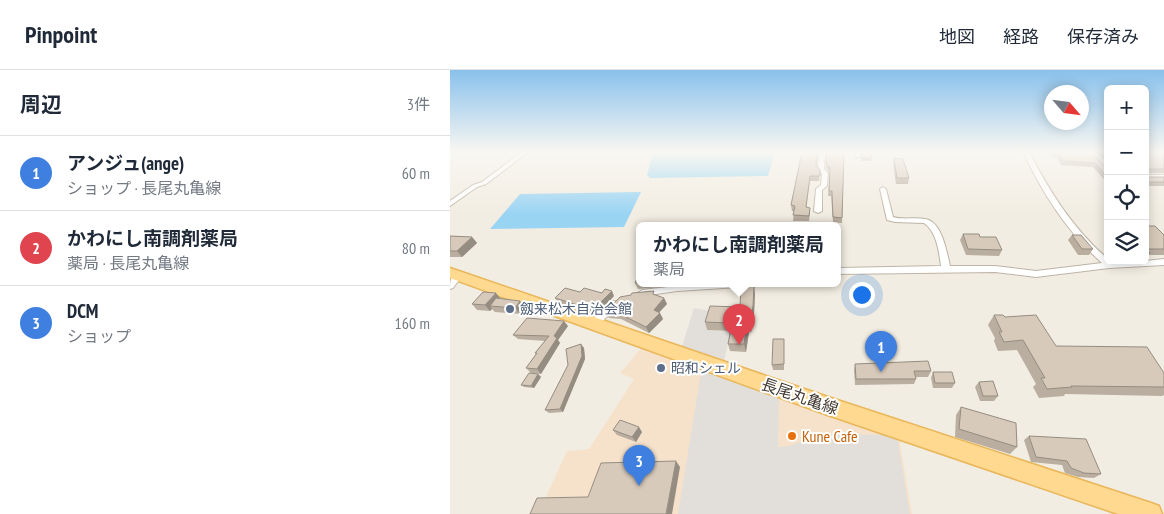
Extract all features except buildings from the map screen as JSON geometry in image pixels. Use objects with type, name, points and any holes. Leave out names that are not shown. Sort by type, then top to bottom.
[{"type":"main road","name":"長尾丸亀線","points":[[452,278],[595,323],[816,402],[1151,514]]},
{"type":"street","points":[[450,204],[498,173]]},
{"type":"street","points":[[818,212],[819,190],[824,186],[825,173]]},
{"type":"street","points":[[1036,173],[1045,191],[1064,218],[1094,253],[1104,262]]},
{"type":"street","points":[[1149,177],[1164,176]]},
{"type":"street","points":[[883,189],[890,218],[930,223],[942,246],[946,270]]},
{"type":"street","points":[[1149,263],[1164,262]]},
{"type":"street","points":[[841,271],[995,269],[1036,274],[1108,265]]},
{"type":"street","points":[[633,294],[692,287]]},
{"type":"street","points":[[595,323],[619,299]]},
{"type":"shaded area","points":[[694,308],[711,311],[706,330],[731,331],[724,361],[682,346]]},
{"type":"shaded area","points":[[643,346],[899,438],[912,514],[538,514],[567,451],[589,449],[634,379],[620,373]]},
{"type":"shaded area","points":[[701,372],[721,372],[779,395],[778,447],[790,446],[819,434],[897,435],[910,514],[678,514]]},
{"type":"water","points":[[648,173],[769,173],[768,176],[650,178]]},
{"type":"water","points":[[641,192],[624,227],[490,229],[520,194]]},
{"type":"place","name":"劔来松木自治会館","points":[[510,309]]},
{"type":"place","name":"かわにし南調剤薬局","points":[[739,345]]},
{"type":"place","name":"昭和シェル","points":[[661,368]]},
{"type":"place","name":"アンジュ(ange)","points":[[881,372]]},
{"type":"place","name":"Kune Cafe","points":[[792,436]]},
{"type":"place","name":"DCM","points":[[639,486]]}]
